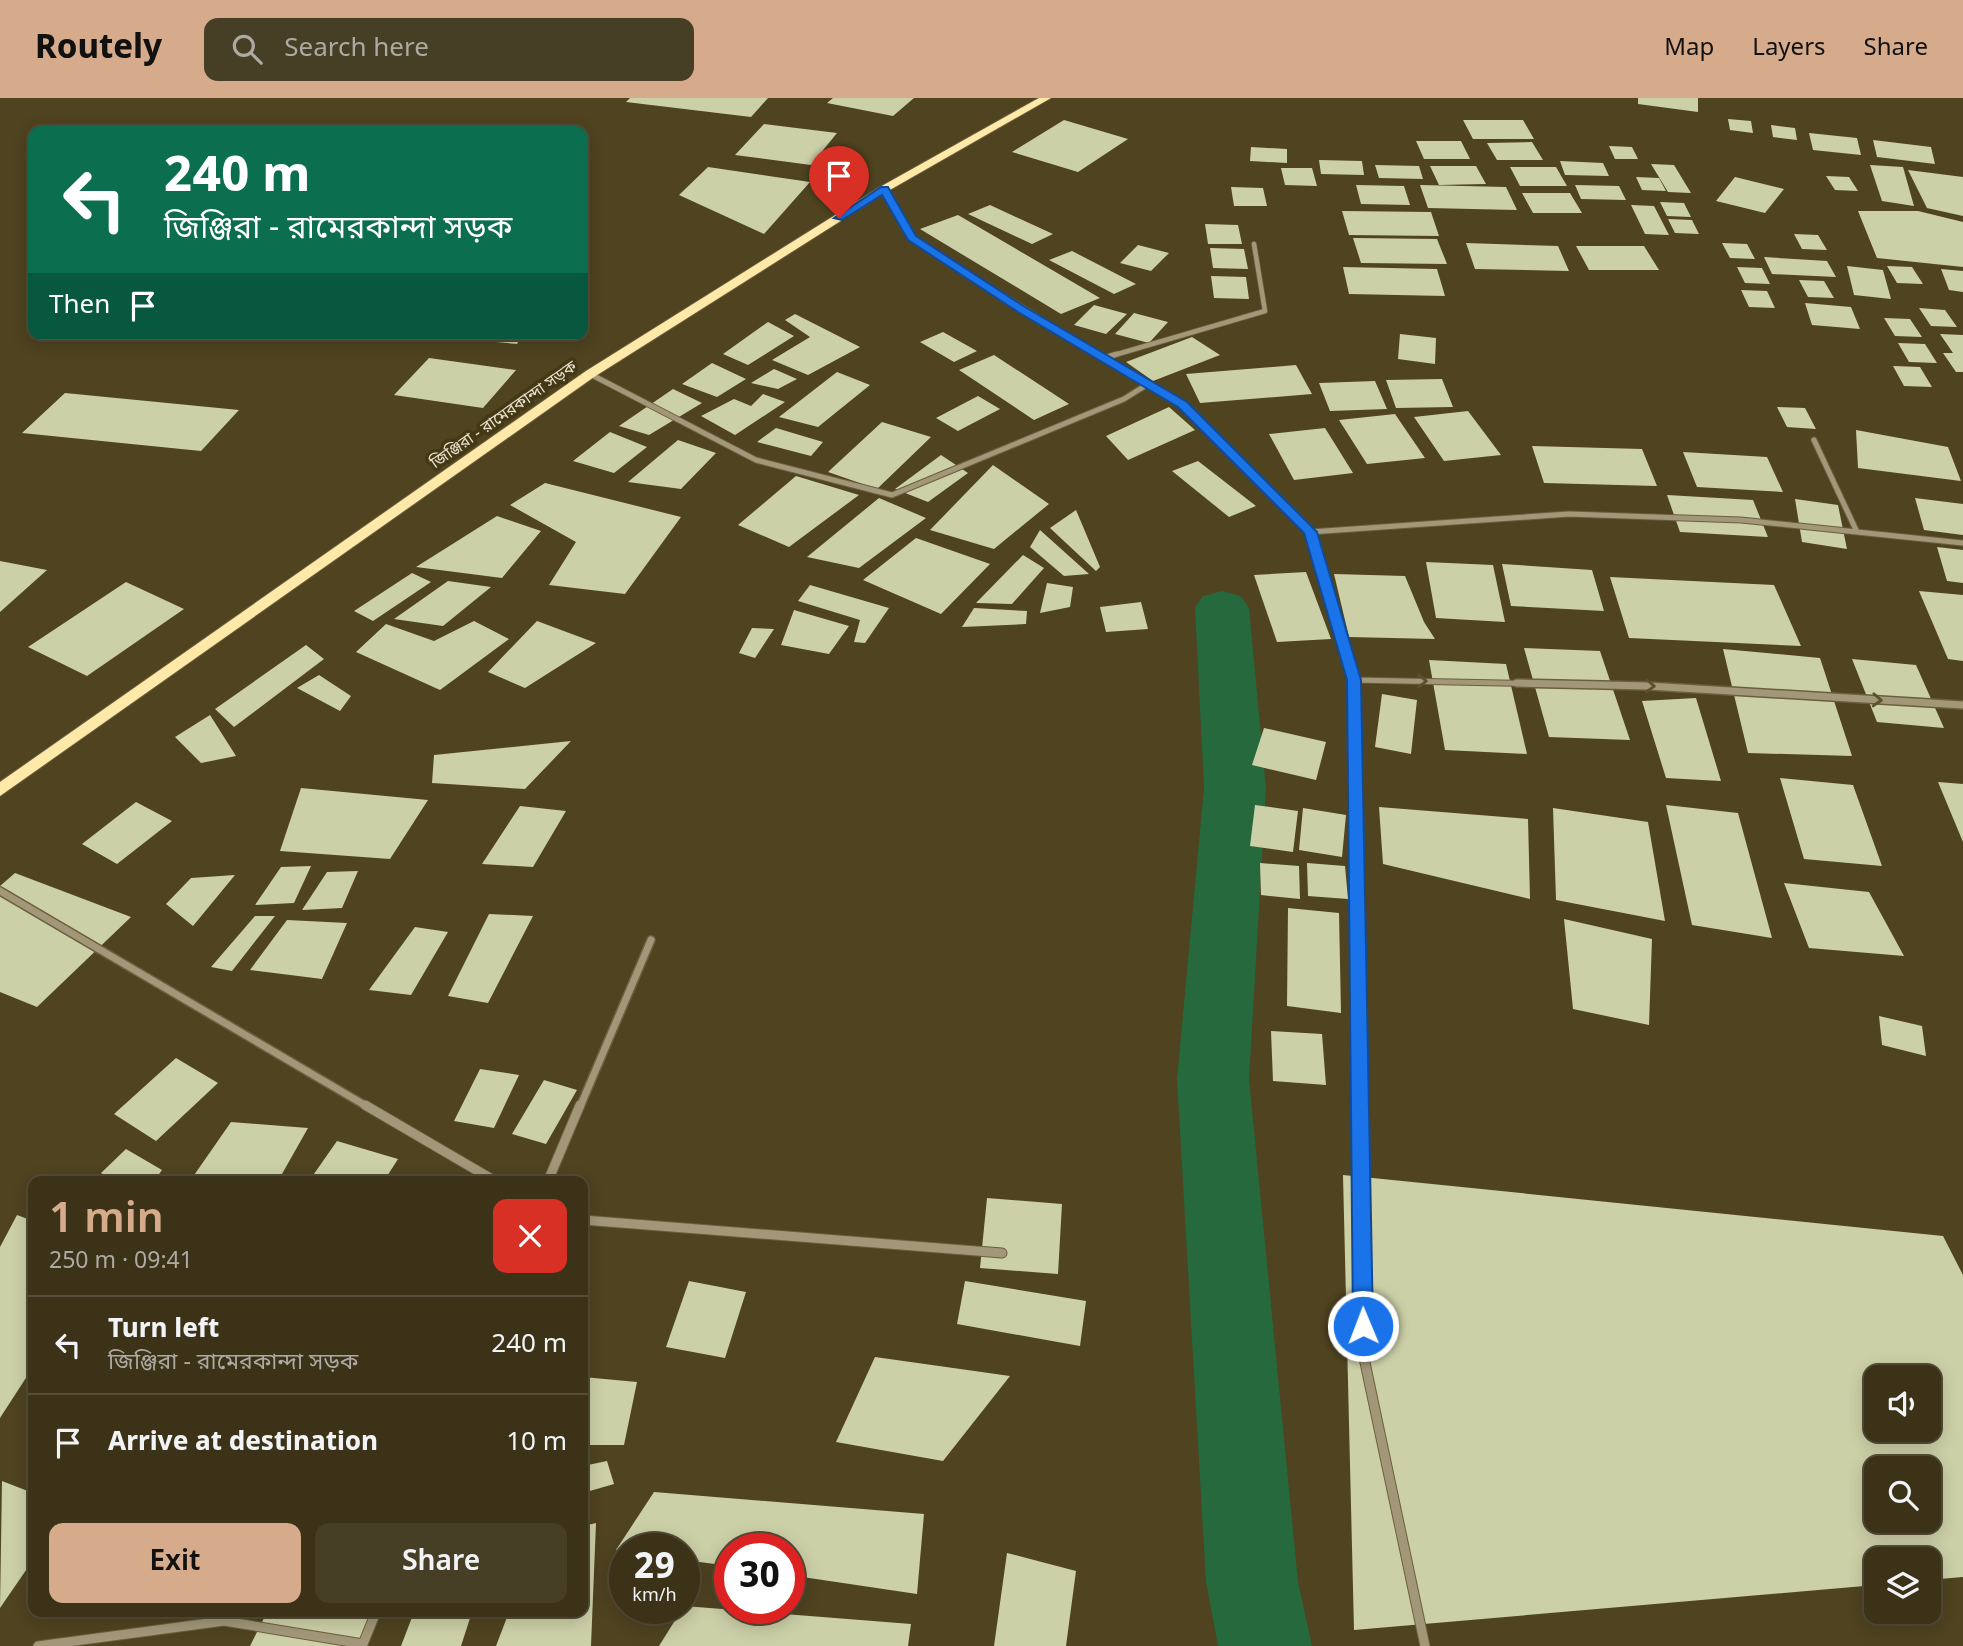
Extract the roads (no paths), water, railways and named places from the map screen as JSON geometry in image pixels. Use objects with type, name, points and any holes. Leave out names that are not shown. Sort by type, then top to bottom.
[{"type":"main road","name":"জিঞ্জিরা - রামেরকান্দা সড়ক","points":[[0,790],[590,374],[884,189],[1046,98]]},
{"type":"street","points":[[884,189],[912,238],[1182,405],[1310,532],[1354,680],[1363,1353],[1425,1646]]},
{"type":"street","points":[[1104,358],[1265,311],[1254,244]]},
{"type":"street","points":[[590,374],[756,460],[892,495],[1124,399],[1148,384]]},
{"type":"street","points":[[1814,440],[1857,532]]},
{"type":"street","points":[[1310,532],[1569,514],[1741,520],[1963,543]]},
{"type":"street","points":[[1354,680],[1648,686],[1963,705]]},
{"type":"street","points":[[0,891],[486,1176]]},
{"type":"street","points":[[550,1176],[650,940]]},
{"type":"street","points":[[588,1220],[1002,1253]]},
{"type":"street","points":[[38,1646],[224,1621],[363,1645],[374,1617]]},
{"type":"waterway","points":[[1222,608],[1235,788],[1213,1079],[1252,1582],[1265,1646]]}]
